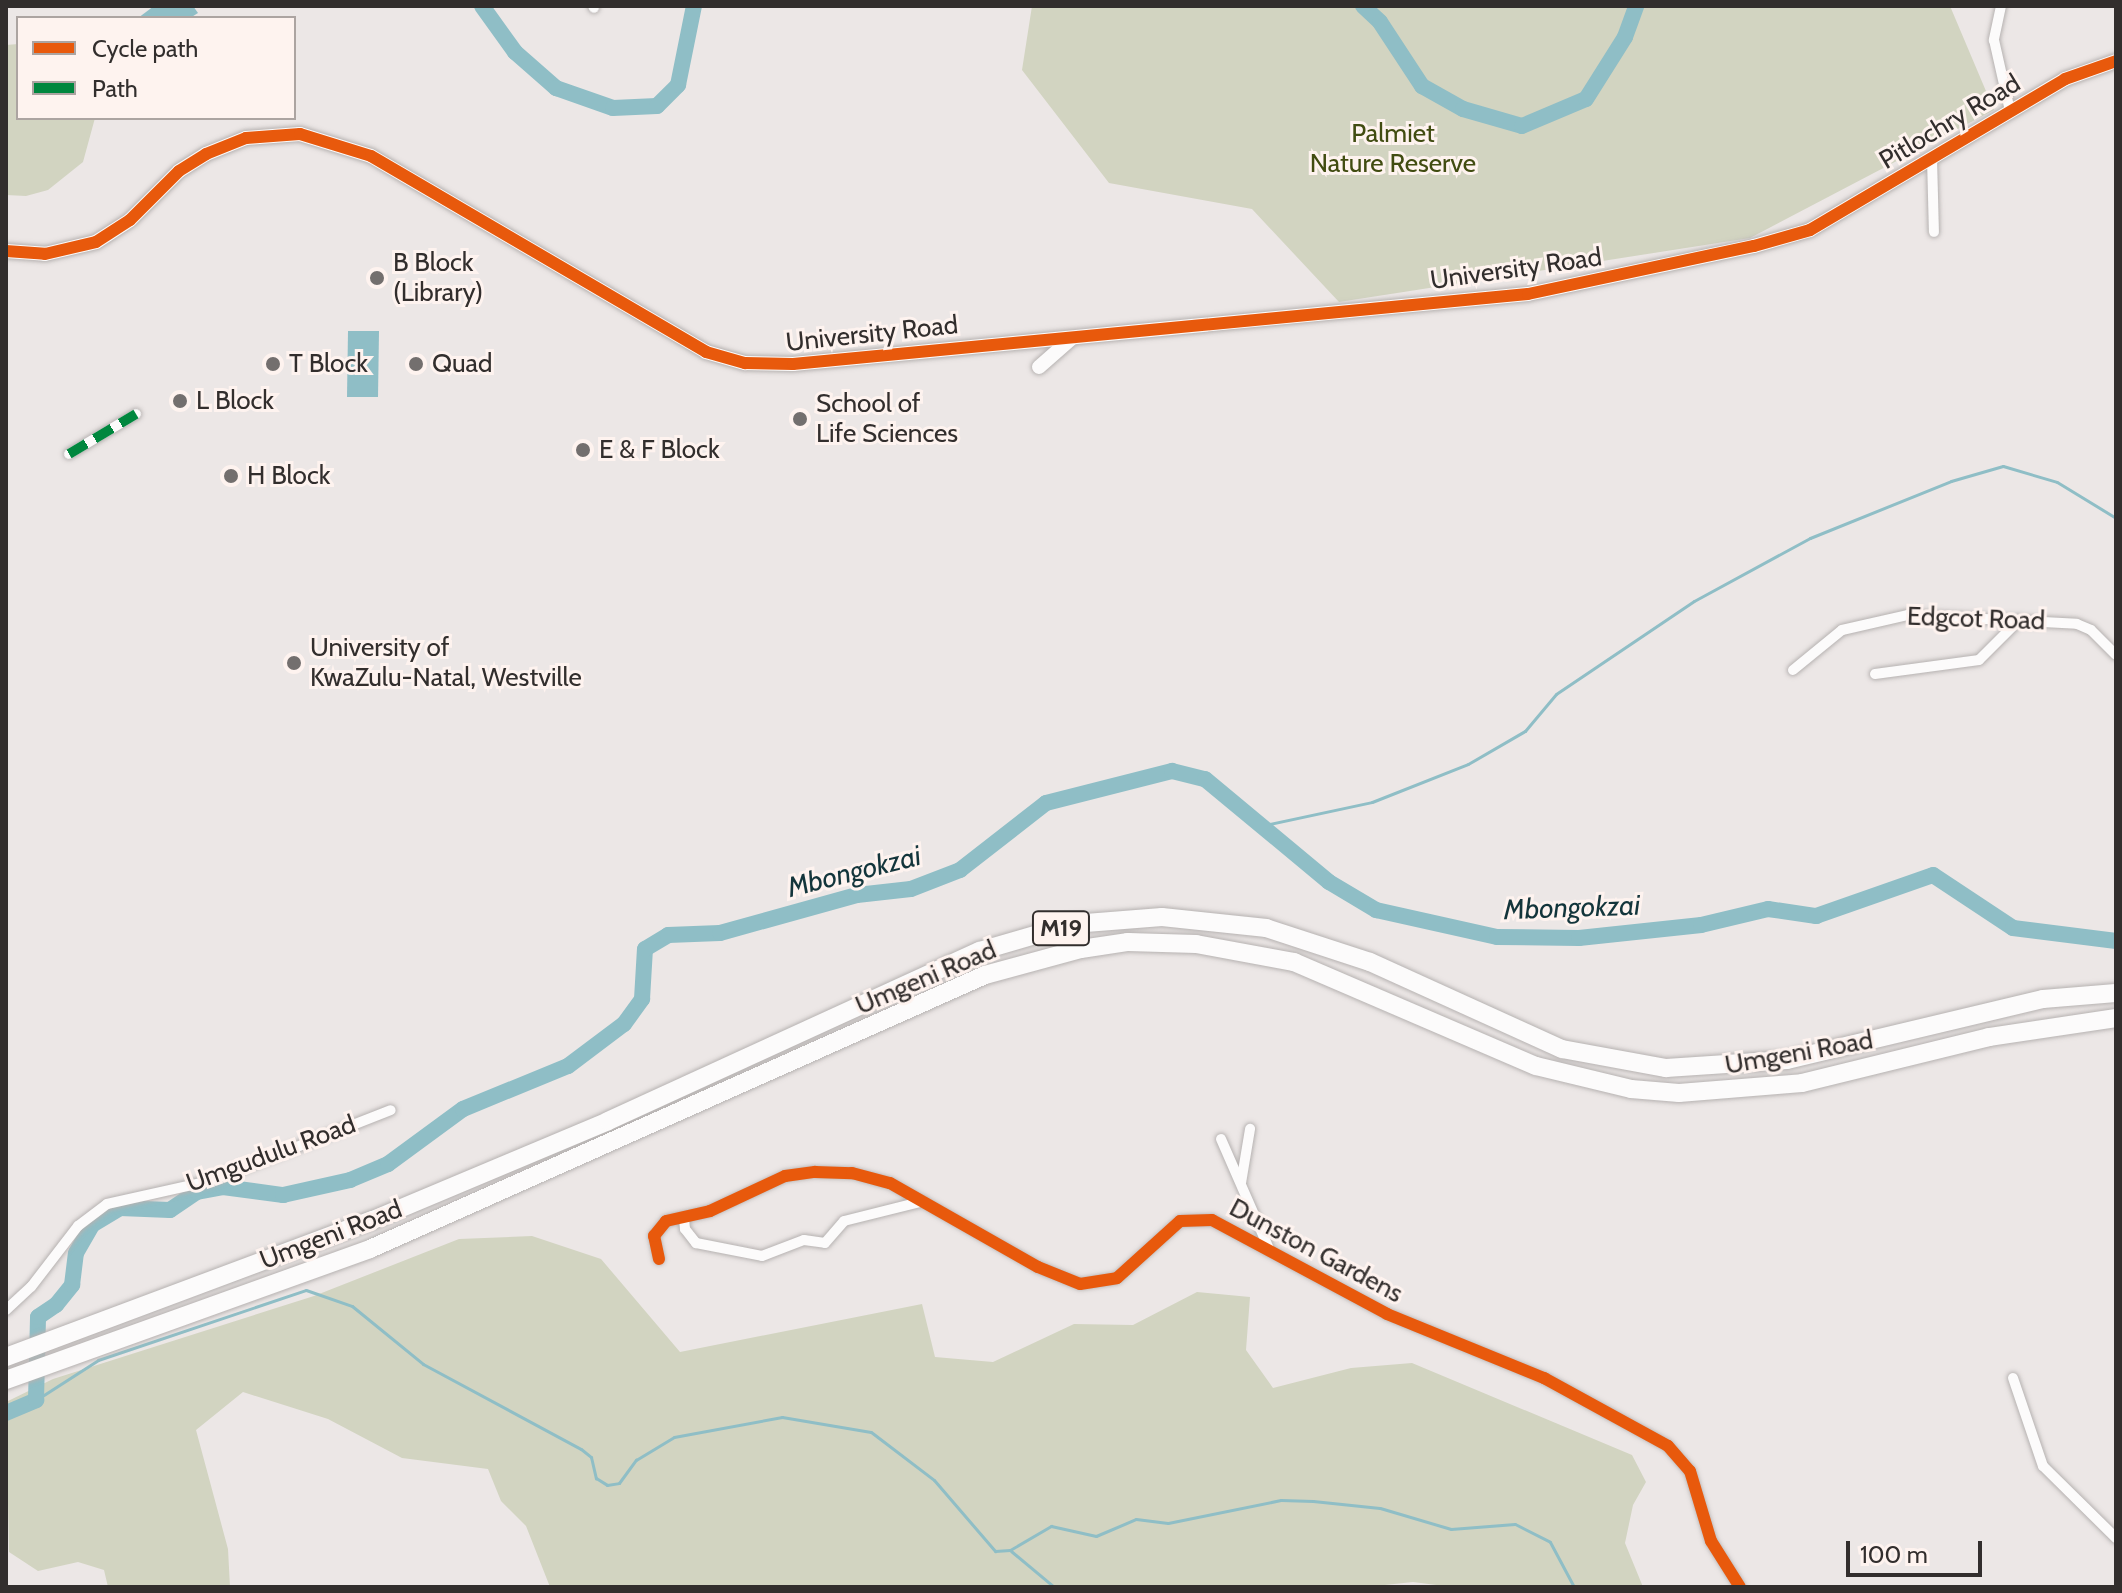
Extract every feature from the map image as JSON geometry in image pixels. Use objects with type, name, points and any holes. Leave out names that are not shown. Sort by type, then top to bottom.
[{"type":"highway","name":"Umgeni Road","points":[[6,1357],[387,1215],[980,951],[1073,924],[1162,917],[1266,928],[1370,962],[1562,1049],[1666,1068],[1787,1060],[2043,999],[2116,993]]},
{"type":"highway","name":"Umgeni Road","points":[[6,1380],[370,1249],[985,975],[1081,949],[1128,942],[1196,944],[1294,962],[1536,1066],[1631,1089],[1679,1093],[1802,1083],[2001,1034],[2116,1018]]},
{"type":"street","points":[[2001,6],[1994,40],[2010,111]]},
{"type":"street","name":"Pitlochry Road","points":[[1810,230],[2065,79],[2116,61]]},
{"type":"street","name":"University Road","points":[[6,251],[24,254],[68,250],[108,235],[179,171],[218,148],[246,138],[300,134],[371,156],[706,352],[745,363],[793,364],[1528,294],[1810,230]]},
{"type":"street","points":[[1932,158],[1934,232]]},
{"type":"street","name":"University Road","points":[[6,263],[24,254]]},
{"type":"street","points":[[1039,367],[1072,338]]},
{"type":"street","points":[[69,454],[136,414]]},
{"type":"street","name":"Edgcot Road","points":[[1793,670],[1842,630],[1889,617],[2019,620],[2084,626],[2116,655]]},
{"type":"street","points":[[1875,674],[1979,660],[2019,620]]},
{"type":"street","name":"Umgudulu Road","points":[[6,1310],[31,1287],[78,1226],[107,1204],[210,1181],[391,1110]]},
{"type":"street","points":[[1241,1183],[1250,1129]]},
{"type":"street","points":[[1221,1139],[1270,1251]]},
{"type":"street","name":"Dunston Gardens","points":[[659,1259],[655,1231],[666,1221],[710,1211],[764,1183],[815,1172],[880,1180],[924,1201],[1038,1267],[1080,1284],[1117,1278],[1172,1227],[1191,1217],[1223,1224],[1387,1314],[1544,1378],[1668,1446],[1690,1471],[1711,1541],[1740,1587]]},
{"type":"street","points":[[684,1218],[685,1229],[696,1243],[762,1256],[804,1240],[825,1243],[844,1221],[924,1201]]},
{"type":"street","points":[[2013,1378],[2043,1466],[2116,1538]]},
{"type":"green space","name":"Palmiet Nature Reserve","points":[[1032,6],[1950,6],[1994,110],[1750,238],[1339,302],[1252,209],[1109,183],[1022,70]]},
{"type":"green space","points":[[16,44],[16,120],[94,120],[83,162],[48,190],[26,196],[6,195],[6,45]]},
{"type":"green space","points":[[532,1236],[601,1259],[680,1352],[922,1304],[935,1357],[993,1362],[1074,1324],[1133,1325],[1197,1292],[1250,1297],[1246,1350],[1273,1388],[1351,1368],[1412,1363],[1632,1455],[1646,1482],[1633,1505],[1625,1543],[1643,1587],[1452,1587],[1413,1582],[1366,1587],[550,1587],[526,1526],[501,1501],[488,1469],[402,1458],[328,1419],[243,1392],[196,1430],[228,1549],[230,1587],[108,1587],[104,1570],[78,1562],[38,1571],[9,1552],[6,1402],[53,1379],[314,1296],[459,1239]]},
{"type":"water","points":[[154,6],[193,6],[198,13],[193,16],[141,16]]},
{"type":"water","points":[[348,331],[379,331],[378,397],[347,397]]},
{"type":"waterway","points":[[482,6],[515,52],[556,88],[613,108],[657,106],[678,85],[694,6]]},
{"type":"waterway","points":[[1363,6],[1380,22],[1422,86],[1463,109],[1522,126],[1586,99],[1625,37],[1636,6]]},
{"type":"waterway","points":[[1265,825],[1372,802],[1468,764],[1525,731],[1556,694],[1694,601],[1810,538],[1951,481],[2003,466],[2057,482],[2116,518]]},
{"type":"waterway","name":"Mbongokzai","points":[[6,1413],[36,1400],[38,1317],[56,1305],[72,1285],[76,1253],[92,1225],[120,1208],[170,1210],[197,1192],[223,1187],[283,1195],[350,1180],[388,1164],[463,1109],[568,1066],[624,1024],[642,999],[645,949],[668,935],[720,933],[857,895],[911,889],[960,870],[1046,803],[1172,771],[1205,779],[1329,882],[1376,910],[1497,937],[1579,938],[1701,925],[1768,909],[1816,916],[1933,875],[2013,928],[2116,941]]},
{"type":"waterway","points":[[36,1400],[98,1360],[306,1290],[352,1306],[423,1364],[581,1449],[591,1457],[596,1478],[607,1485],[619,1483],[636,1460],[674,1437],[782,1417],[871,1432],[934,1480],[995,1551],[1010,1550],[1051,1526],[1096,1536],[1136,1519],[1168,1523],[1281,1500],[1313,1501],[1380,1508],[1451,1529],[1515,1524],[1550,1542],[1574,1587]]},
{"type":"waterway","points":[[1011,1551],[1054,1587]]},
{"type":"marked path","points":[[69,454],[136,414]]},
{"type":"cycle path","points":[[6,251],[45,254],[96,242],[130,220],[179,171],[206,154],[246,138],[300,134],[371,156],[706,352],[745,363],[793,364],[1528,294],[1754,246],[1810,230],[2065,79],[2116,61]]},
{"type":"cycle path","points":[[659,1259],[654,1236],[666,1221],[710,1211],[785,1176],[815,1172],[852,1173],[890,1183],[1038,1267],[1080,1284],[1117,1278],[1180,1221],[1212,1220],[1387,1314],[1544,1378],[1668,1446],[1690,1471],[1711,1541],[1740,1587]]},
{"type":"place","name":"B Block (Library)","points":[[377,278]]},
{"type":"place","name":"T Block","points":[[273,364]]},
{"type":"place","name":"Quad","points":[[416,364]]},
{"type":"place","name":"L Block","points":[[180,401]]},
{"type":"place","name":"School of Life Sciences","points":[[800,419]]},
{"type":"place","name":"E & F Block","points":[[583,450]]},
{"type":"place","name":"H Block","points":[[231,476]]},
{"type":"place","name":"University of KwaZulu-Natal, Westville","points":[[294,663]]}]
